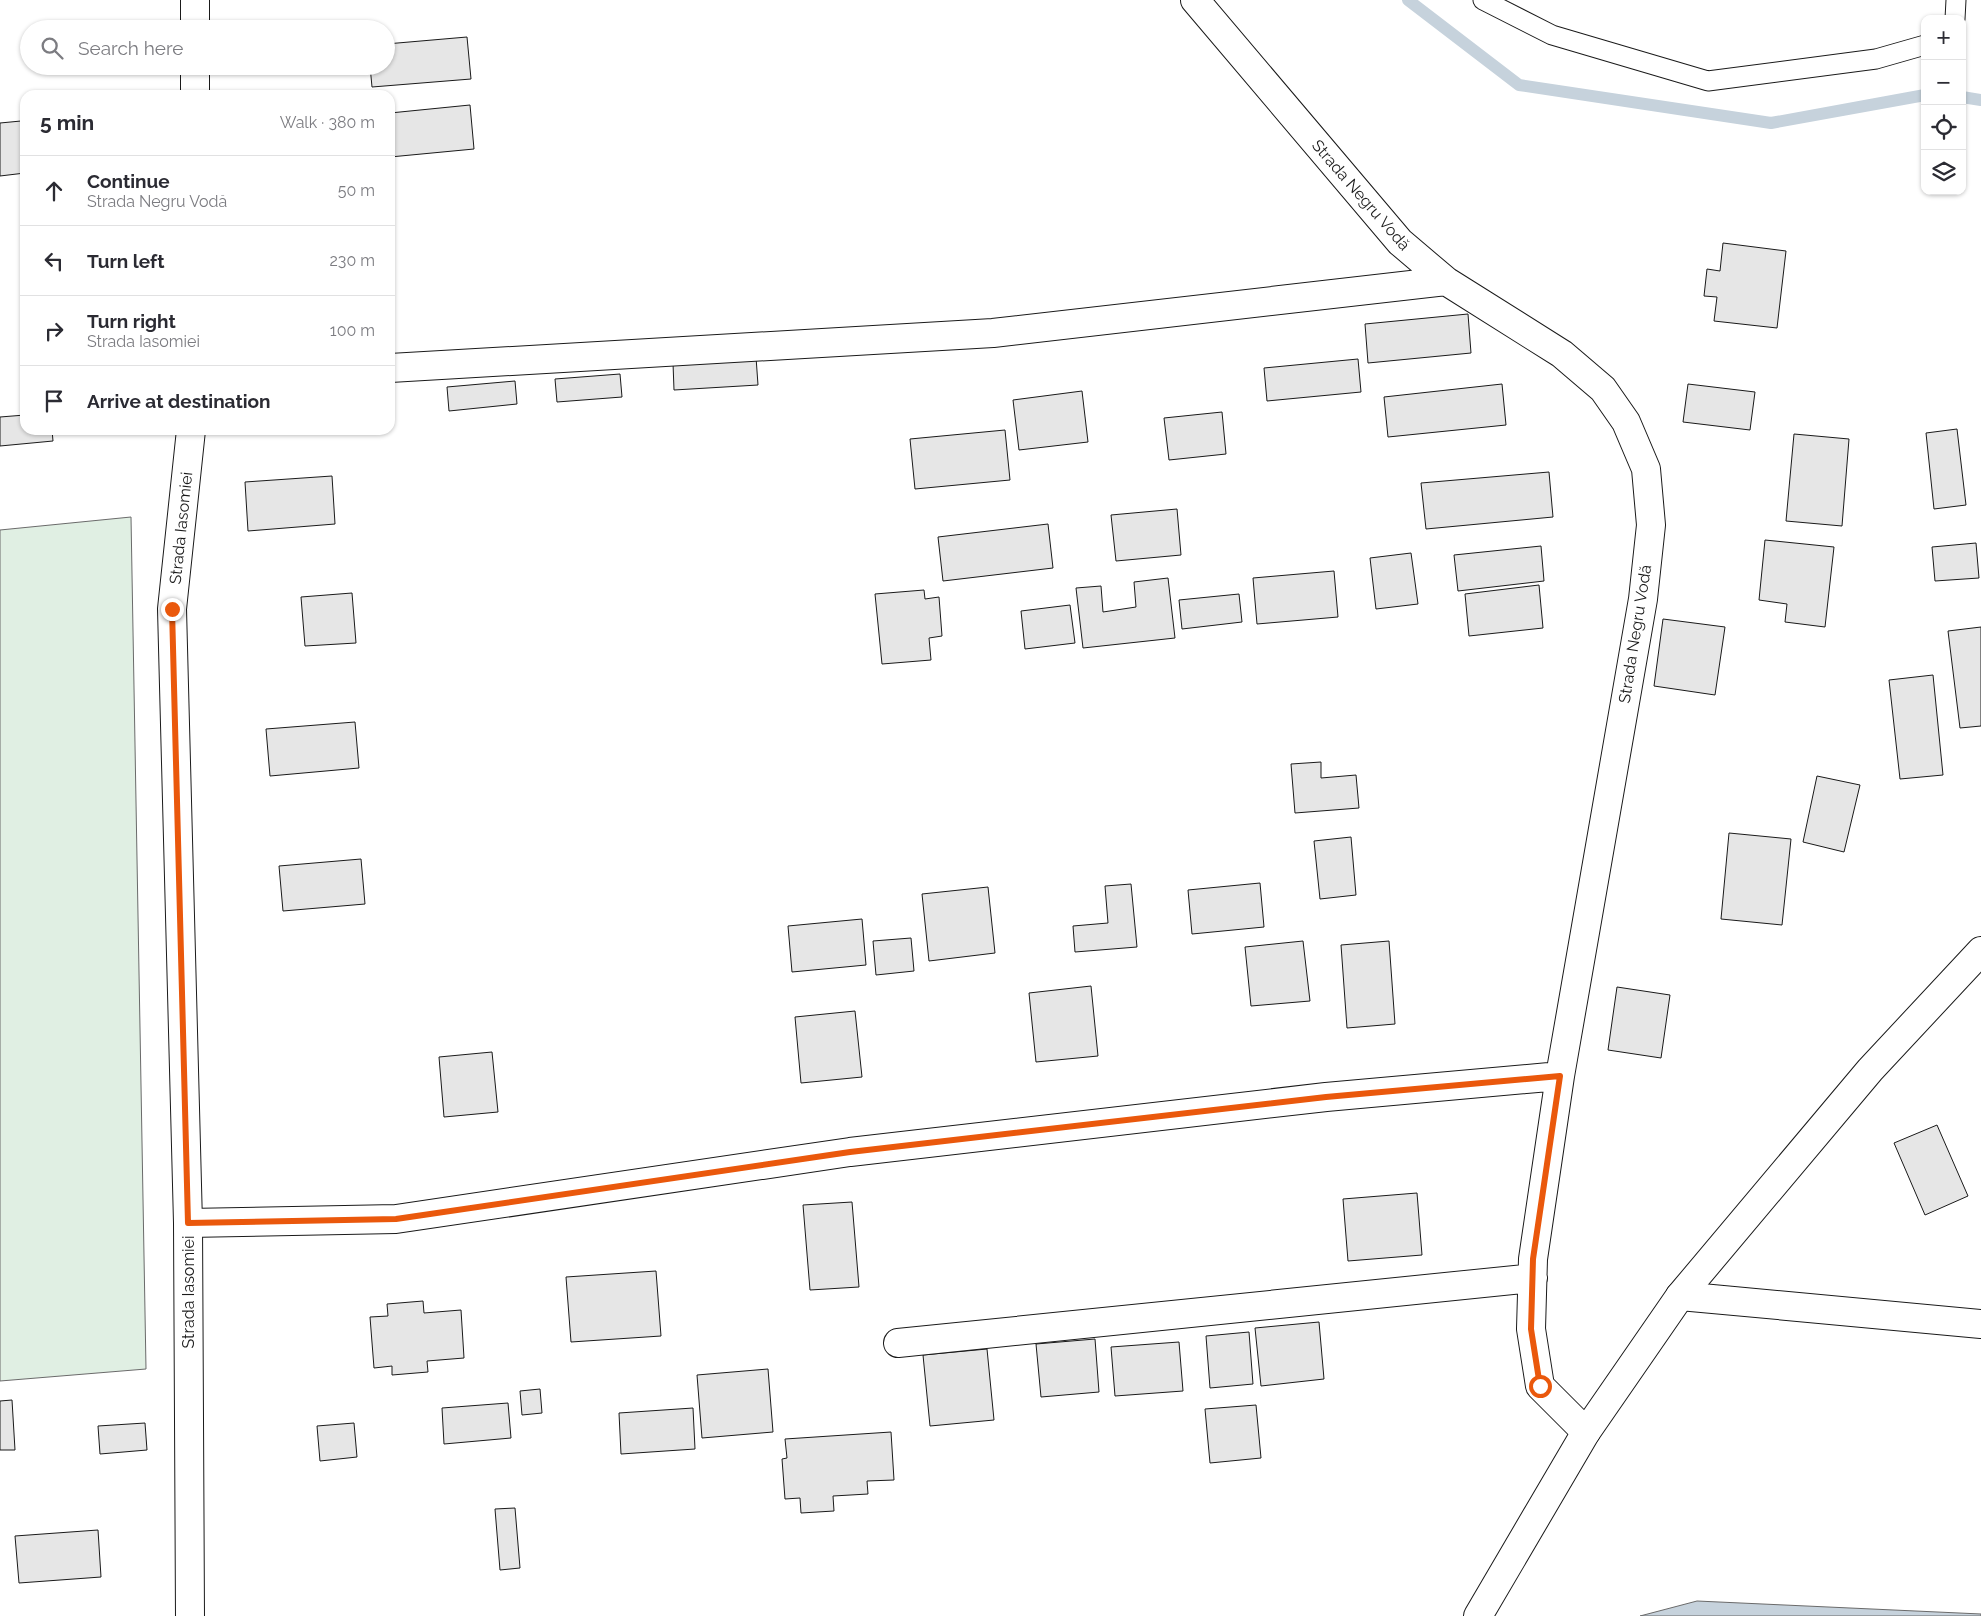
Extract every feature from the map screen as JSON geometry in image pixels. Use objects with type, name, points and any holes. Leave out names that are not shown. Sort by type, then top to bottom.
[{"type":"street","points":[[195,0],[195,20]]},
{"type":"street","name":"Strada Negru Vodă","points":[[1196,0],[1400,242],[1446,281],[1562,354],[1603,389],[1626,422],[1646,469],[1651,525],[1643,599],[1560,1076],[1533,1259],[1531,1329],[1540,1386],[1586,1432]]},
{"type":"street","points":[[195,75],[195,90]]},
{"type":"street","points":[[395,368],[993,333],[1446,281]]},
{"type":"street","name":"Strada Iasomiei","points":[[190,1616],[188,1223],[172,609],[191,435]]},
{"type":"street","points":[[1478,1616],[1586,1432],[1680,1296],[1870,1070],[1981,952]]},
{"type":"street","points":[[188,1223],[396,1219],[850,1152],[1326,1097],[1560,1076]]},
{"type":"street","points":[[898,1343],[1532,1278]]},
{"type":"street","points":[[1680,1296],[1981,1324]]},
{"type":"lane","points":[[1483,0],[1552,34],[1708,81],[1876,60],[1921,46]]},
{"type":"lane","points":[[1955,15],[1956,0]]},
{"type":"green space","points":[[131,517],[146,1369],[0,1381],[0,530]]},
{"type":"shaded area","points":[[1697,1601],[1981,1614],[1981,1616],[1640,1616]]},
{"type":"building","points":[[467,37],[471,79],[372,87],[371,75],[395,75],[395,43]]},
{"type":"building","points":[[470,105],[474,149],[395,157],[395,112]]},
{"type":"building","points":[[20,121],[20,174],[0,176],[0,123]]},
{"type":"building","points":[[1723,243],[1786,251],[1777,328],[1714,321],[1717,297],[1704,296],[1707,269],[1720,271]]},
{"type":"building","points":[[1468,314],[1471,353],[1368,363],[1365,324]]},
{"type":"building","points":[[756,357],[758,385],[674,390],[673,363]]},
{"type":"building","points":[[1358,359],[1361,392],[1267,401],[1264,368]]},
{"type":"building","points":[[620,374],[622,397],[557,402],[555,379]]},
{"type":"building","points":[[515,381],[517,404],[449,411],[447,387]]},
{"type":"building","points":[[1502,384],[1506,425],[1388,437],[1384,397]]},
{"type":"building","points":[[1688,384],[1755,392],[1750,430],[1683,422]]},
{"type":"building","points":[[1082,391],[1088,442],[1019,450],[1013,400]]},
{"type":"building","points":[[1222,412],[1226,454],[1169,460],[1164,418]]},
{"type":"building","points":[[20,415],[20,435],[52,435],[53,441],[0,446],[0,417]]},
{"type":"building","points":[[1957,429],[1966,505],[1934,509],[1926,433]]},
{"type":"building","points":[[1005,430],[1010,480],[915,489],[910,439]]},
{"type":"building","points":[[1794,434],[1849,439],[1842,526],[1786,521]]},
{"type":"building","points":[[1549,472],[1553,517],[1426,529],[1421,483]]},
{"type":"building","points":[[332,476],[335,524],[248,531],[245,482]]},
{"type":"building","points":[[1177,509],[1181,555],[1116,561],[1111,515]]},
{"type":"building","points":[[1048,524],[1053,568],[943,581],[938,537]]},
{"type":"building","points":[[1765,540],[1834,547],[1825,627],[1785,622],[1787,604],[1759,600]]},
{"type":"building","points":[[1976,543],[1979,578],[1935,581],[1932,547]]},
{"type":"building","points":[[1541,546],[1544,581],[1458,591],[1454,555]]},
{"type":"building","points":[[1411,553],[1418,604],[1376,609],[1370,558]]},
{"type":"building","points":[[1334,571],[1338,617],[1257,624],[1253,578]]},
{"type":"building","points":[[1168,578],[1175,638],[1083,648],[1076,588],[1101,586],[1103,612],[1136,607],[1134,582]]},
{"type":"building","points":[[1539,585],[1543,628],[1469,636],[1465,594]]},
{"type":"building","points":[[924,590],[925,599],[939,597],[942,636],[929,638],[931,660],[882,664],[875,594]]},
{"type":"building","points":[[352,593],[356,643],[305,646],[301,597]]},
{"type":"building","points":[[1239,594],[1242,622],[1182,629],[1179,600]]},
{"type":"building","points":[[1070,605],[1075,643],[1025,649],[1021,611]]},
{"type":"building","points":[[1663,619],[1725,627],[1715,695],[1654,686]]},
{"type":"building","points":[[1981,627],[1981,726],[1960,728],[1948,631]]},
{"type":"building","points":[[1933,675],[1943,775],[1900,779],[1889,680]]},
{"type":"building","points":[[355,722],[359,768],[270,776],[266,729]]},
{"type":"building","points":[[1321,762],[1321,778],[1356,775],[1359,808],[1295,813],[1291,764]]},
{"type":"building","points":[[1817,776],[1860,785],[1844,852],[1803,842]]},
{"type":"building","points":[[1729,833],[1791,839],[1782,925],[1721,919]]},
{"type":"building","points":[[1351,837],[1356,895],[1320,899],[1314,841]]},
{"type":"building","points":[[361,859],[365,904],[283,911],[279,866]]},
{"type":"building","points":[[1260,883],[1264,927],[1192,934],[1188,890]]},
{"type":"building","points":[[1131,884],[1137,947],[1075,952],[1073,926],[1108,923],[1105,886]]},
{"type":"building","points":[[988,887],[995,953],[929,961],[922,894]]},
{"type":"building","points":[[862,919],[866,965],[792,972],[788,926]]},
{"type":"building","points":[[911,938],[914,971],[876,975],[873,941]]},
{"type":"building","points":[[1303,941],[1310,1001],[1251,1006],[1245,947]]},
{"type":"building","points":[[1389,941],[1395,1024],[1347,1028],[1341,945]]},
{"type":"building","points":[[1091,986],[1098,1056],[1036,1062],[1029,993]]},
{"type":"building","points":[[1617,987],[1670,995],[1661,1058],[1608,1050]]},
{"type":"building","points":[[855,1011],[862,1077],[801,1083],[795,1017]]},
{"type":"building","points":[[492,1052],[498,1112],[444,1117],[439,1057]]},
{"type":"building","points":[[1937,1125],[1968,1196],[1925,1215],[1894,1143]]},
{"type":"building","points":[[1417,1193],[1422,1255],[1348,1261],[1343,1199]]},
{"type":"building","points":[[852,1202],[859,1287],[810,1290],[803,1205]]},
{"type":"building","points":[[656,1271],[661,1336],[571,1342],[566,1277]]},
{"type":"building","points":[[423,1301],[424,1313],[461,1310],[464,1358],[427,1361],[428,1372],[392,1375],[392,1366],[374,1368],[370,1317],[388,1316],[387,1304]]},
{"type":"building","points":[[1319,1322],[1324,1379],[1261,1386],[1255,1328]]},
{"type":"building","points":[[1249,1332],[1253,1384],[1210,1388],[1206,1336]]},
{"type":"building","points":[[1095,1339],[1099,1392],[1041,1397],[1036,1344]]},
{"type":"building","points":[[1179,1342],[1183,1391],[1115,1396],[1111,1347]]},
{"type":"building","points":[[987,1349],[994,1420],[930,1426],[923,1355]]},
{"type":"building","points":[[768,1369],[773,1432],[702,1438],[697,1375]]},
{"type":"building","points":[[540,1389],[542,1413],[522,1415],[520,1391]]},
{"type":"building","points":[[12,1400],[15,1450],[0,1450],[0,1401]]},
{"type":"building","points":[[508,1403],[511,1438],[444,1444],[442,1408]]},
{"type":"building","points":[[1256,1405],[1261,1458],[1210,1463],[1205,1409]]},
{"type":"building","points":[[693,1408],[695,1449],[621,1454],[619,1413]]},
{"type":"building","points":[[145,1423],[147,1450],[100,1454],[98,1426]]},
{"type":"building","points":[[354,1423],[357,1457],[320,1461],[317,1426]]},
{"type":"building","points":[[891,1432],[894,1480],[867,1481],[868,1494],[833,1496],[834,1511],[801,1513],[800,1498],[785,1499],[782,1459],[787,1458],[785,1439]]},
{"type":"building","points":[[515,1508],[520,1568],[500,1570],[495,1509]]},
{"type":"building","points":[[98,1530],[101,1577],[19,1583],[15,1536]]},
{"type":"waterway","points":[[1408,0],[1519,85],[1771,123],[1921,96]]},
{"type":"waterway","points":[[1966,98],[1981,100]]},
{"type":"route","points":[[172,609],[188,1223],[396,1219],[850,1152],[1326,1097],[1560,1076],[1533,1259],[1531,1329],[1540,1386]]}]
